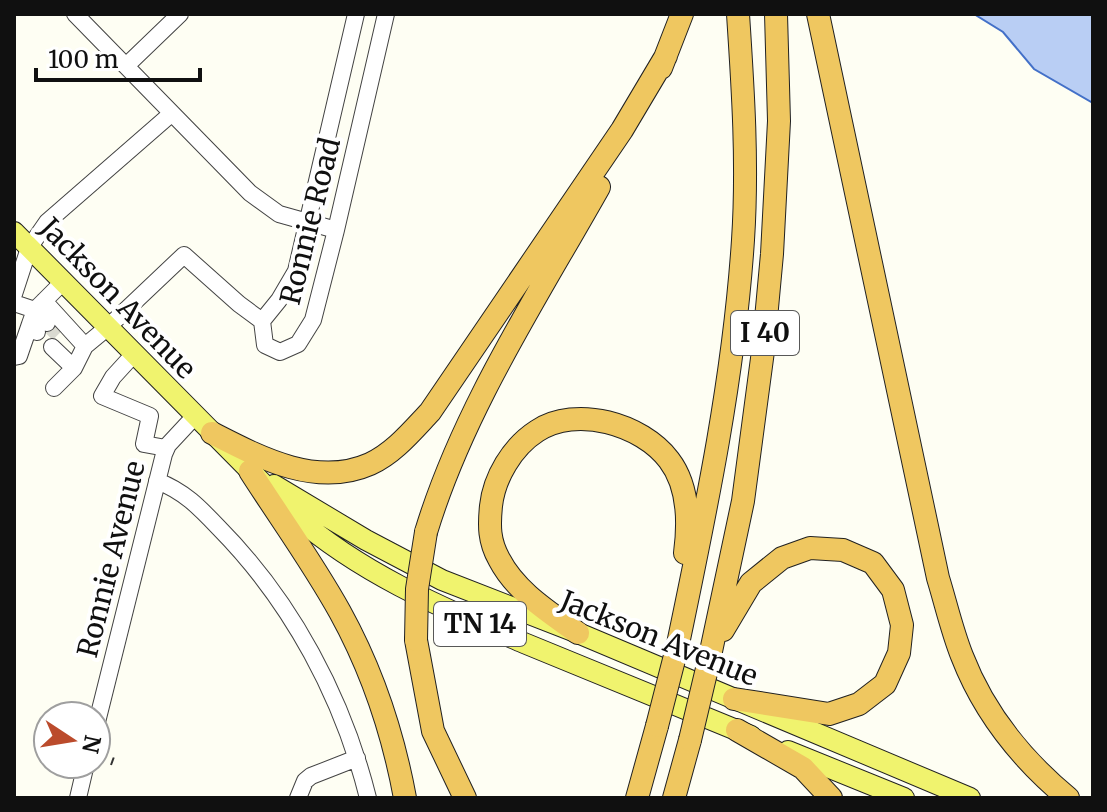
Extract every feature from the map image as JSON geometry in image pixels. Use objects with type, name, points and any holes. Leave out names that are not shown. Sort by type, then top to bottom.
[{"type":"highway","points":[[465,798],[433,731],[416,640],[417,589],[426,532],[454,454],[498,366],[630,132],[682,14]]},
{"type":"highway","name":"I 40","points":[[637,798],[678,644],[719,445],[734,347],[743,238],[744,114],[738,14]]},
{"type":"highway","name":"I 40","points":[[674,798],[712,652],[743,501],[763,351],[779,121],[776,14]]},
{"type":"highway","points":[[818,14],[938,578],[961,655],[989,712],[1035,771],[1068,798]]},
{"type":"highway","points":[[212,433],[263,459],[300,469],[333,472],[369,464],[400,444],[430,412],[622,130],[666,56]]},
{"type":"highway","points":[[578,633],[536,603],[510,575],[498,558],[489,531],[493,491],[506,461],[537,430],[571,419],[609,422],[642,435],[669,460],[683,490],[688,527],[681,581],[684,615]]},
{"type":"highway","points":[[250,471],[321,580],[354,640],[380,701],[405,798]]},
{"type":"highway","points":[[712,652],[751,583],[782,558],[810,548],[843,550],[873,563],[893,590],[902,625],[899,653],[885,684],[859,704],[829,714],[734,699]]},
{"type":"highway","points":[[737,730],[803,768],[831,798]]},
{"type":"highway","points":[[684,798],[688,746]]},
{"type":"main road","name":"Jackson Avenue","points":[[14,232],[322,540],[369,570],[447,610],[904,798]]},
{"type":"main road","name":"Jackson Avenue","points":[[250,471],[366,540],[442,580],[578,633],[970,798]]},
{"type":"street","points":[[75,14],[250,193],[279,214],[336,230]]},
{"type":"street","points":[[126,66],[180,14]]},
{"type":"street","name":"Ronnie Road","points":[[356,14],[296,271],[262,321],[265,345],[280,352],[298,344],[313,320],[386,14]]},
{"type":"street","points":[[14,294],[29,248],[47,222],[171,114]]},
{"type":"street","points":[[54,388],[108,327],[184,255],[262,321]]},
{"type":"street","points":[[14,357],[19,356],[63,282]]},
{"type":"street","points":[[14,303],[39,318],[80,356]]},
{"type":"street","points":[[56,342],[80,356]]},
{"type":"street","points":[[134,354],[113,377],[102,396],[150,416],[144,444],[166,448]]},
{"type":"street","name":"Ronnie Avenue","points":[[102,700],[166,448],[195,416]]},
{"type":"street","points":[[157,481],[187,496],[271,587],[301,635],[337,706],[368,798]]},
{"type":"street","points":[[298,798],[305,781],[311,776],[357,758]]},
{"type":"path","points":[[112,762],[115,754]]},
{"type":"water","points":[[974,14],[1093,14],[1093,103],[1034,69],[1003,32]]},
{"type":"tunnel","points":[[47,323],[61,337]]}]
